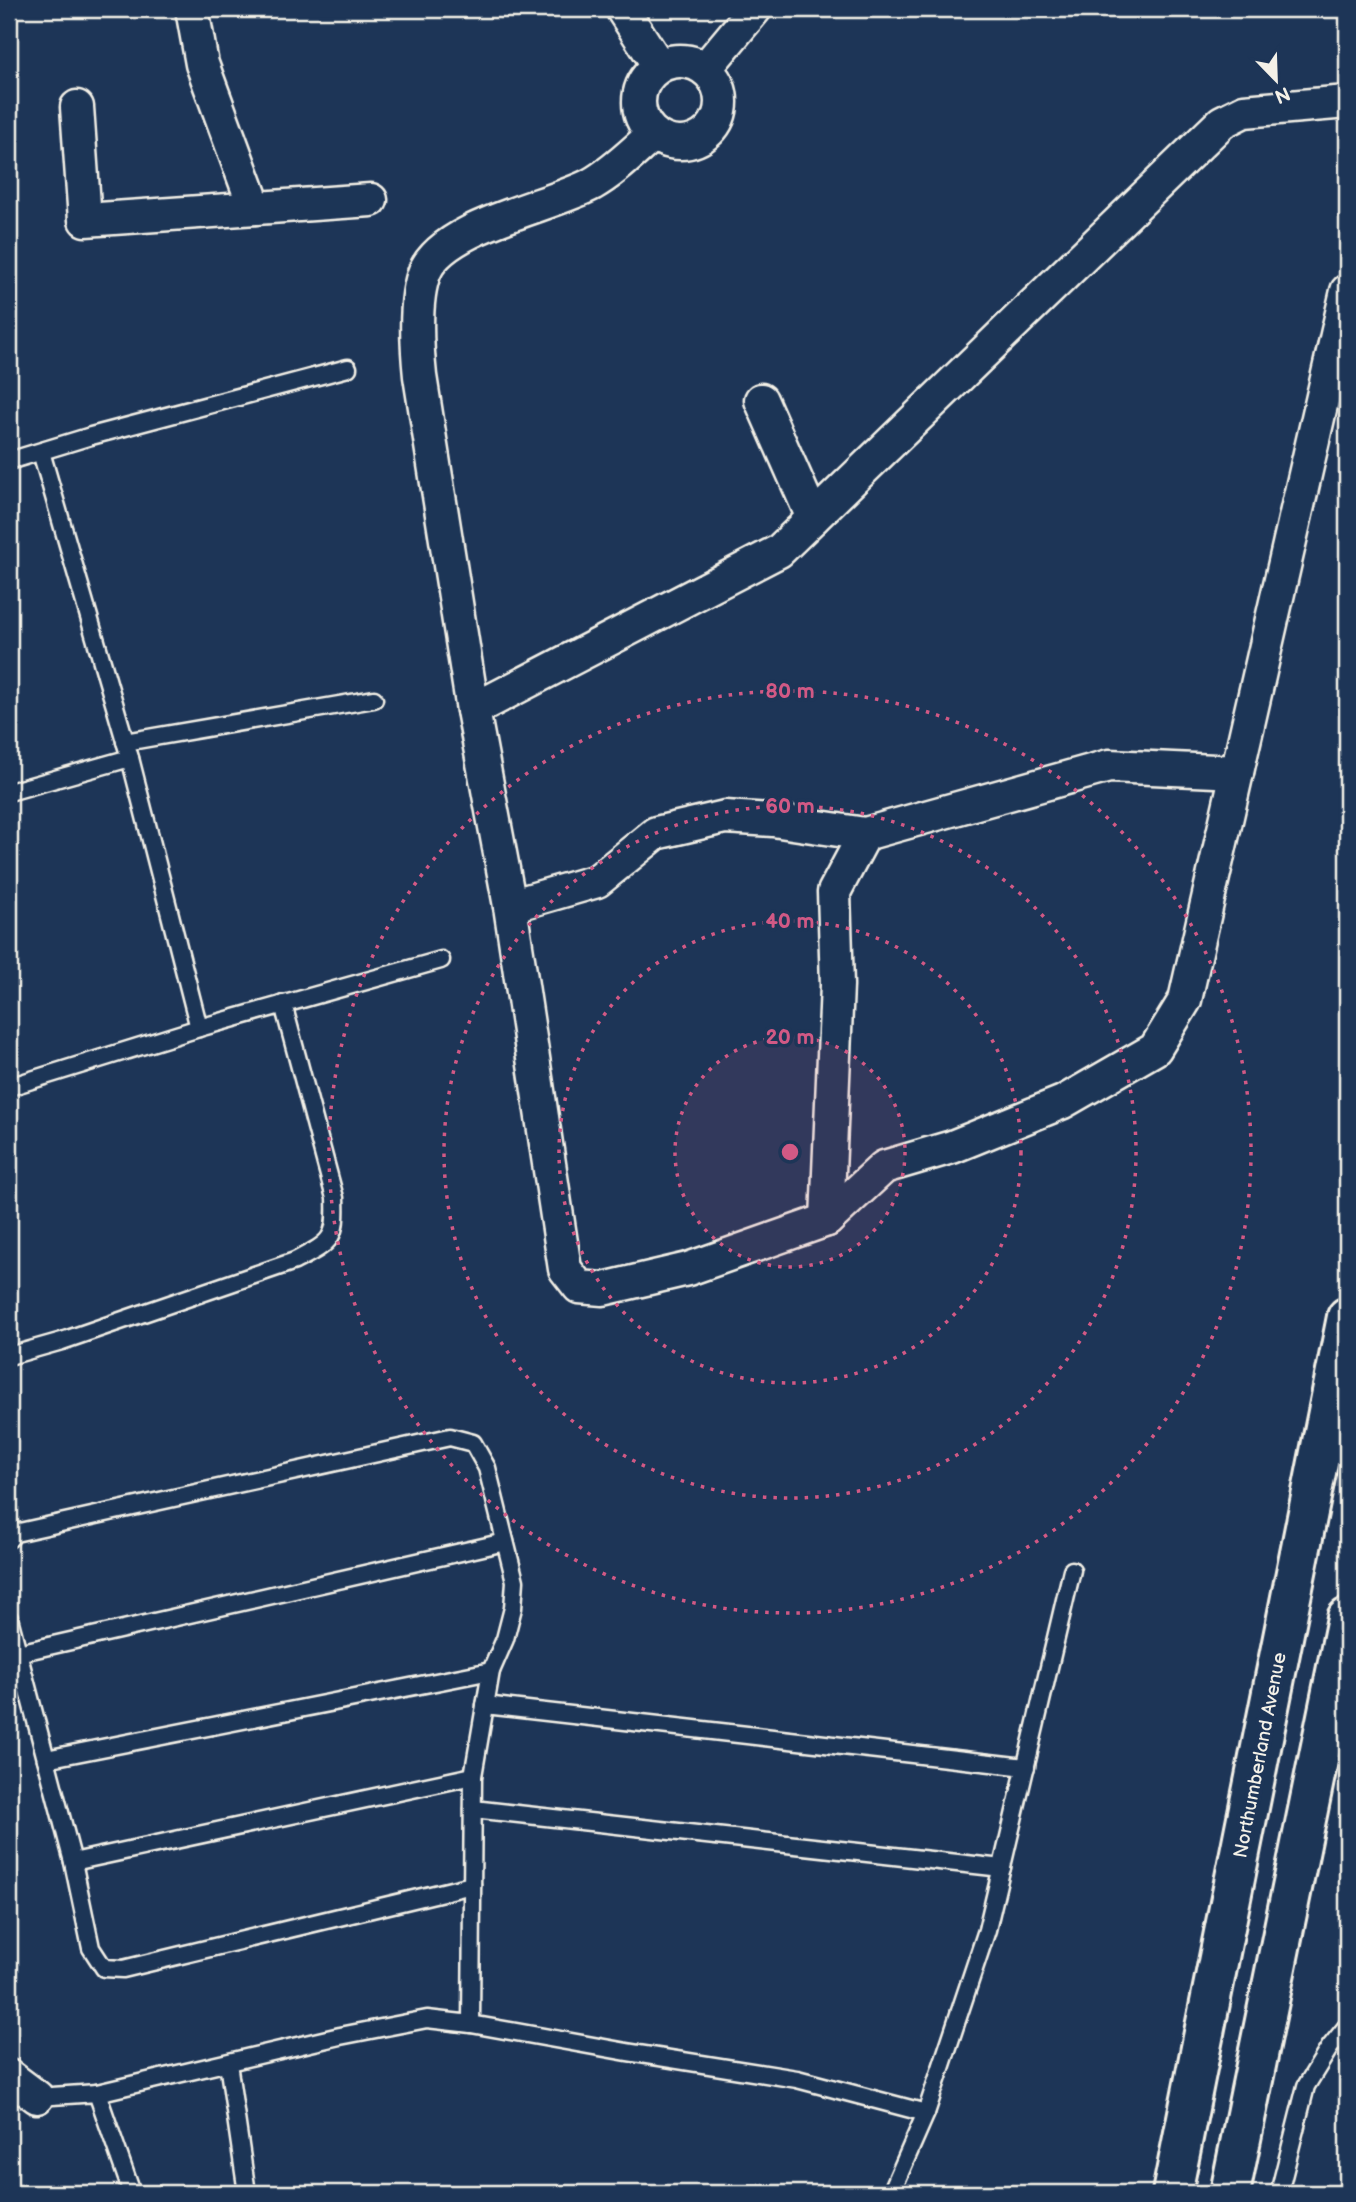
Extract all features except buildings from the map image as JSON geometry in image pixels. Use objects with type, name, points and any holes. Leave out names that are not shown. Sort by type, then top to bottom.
[{"type":"main road","name":"Northumberland Avenue","points":[[1172,2193],[1347,1317]]},
{"type":"main road","points":[[1230,2193],[1347,1618]]},
{"type":"street","points":[[192,9],[202,64],[256,208]]},
{"type":"street","points":[[622,9],[659,66]]},
{"type":"street","points":[[705,69],[755,9]]},
{"type":"street","points":[[675,61],[691,62],[705,69],[715,82],[721,97],[719,113],[712,127],[700,138],[685,143],[669,141],[654,134],[643,122],[639,107],[640,91],[648,77],[659,66],[675,61]]},
{"type":"street","points":[[473,710],[779,551],[1222,122],[1244,111],[1347,102]]},
{"type":"street","points":[[77,107],[85,219],[371,200]]},
{"type":"street","points":[[654,134],[592,183],[461,236],[440,249],[425,271],[419,300],[419,364],[473,710],[510,906],[565,1269],[579,1287],[603,1289],[688,1269],[827,1220],[884,1167],[952,1147],[1063,1102],[1155,1049],[1185,1000],[1347,291]]},
{"type":"street","points":[[761,400],[813,518]]},
{"type":"street","points":[[510,906],[597,881],[656,833],[726,817],[773,820],[866,834],[1109,766],[1237,772]]},
{"type":"street","points":[[827,1220],[837,985],[834,892],[866,834]]},
{"type":"street","points":[[9,2076],[37,2097]]},
{"type":"lane","points":[[9,461],[91,436],[348,368]]},
{"type":"lane","points":[[41,452],[130,758],[199,1028]]},
{"type":"lane","points":[[125,741],[374,699]]},
{"type":"lane","points":[[9,792],[130,758]]},
{"type":"lane","points":[[9,1087],[199,1028],[441,960]]},
{"type":"lane","points":[[9,1356],[62,1341],[295,1261],[324,1245],[336,1225],[335,1198],[283,1004]]},
{"type":"lane","points":[[9,1539],[15,1533],[450,1437],[473,1443],[487,1468],[515,1581],[513,1608],[505,1639],[491,1671],[473,1776],[471,2024]]},
{"type":"lane","points":[[18,1653],[505,1542]]},
{"type":"lane","points":[[891,2193],[926,2113],[987,1930],[1072,1570]]},
{"type":"lane","points":[[9,1618],[73,1862],[91,1948],[104,1968],[123,1969],[472,1885]]},
{"type":"lane","points":[[46,1759],[491,1671]]},
{"type":"lane","points":[[485,1705],[1026,1767]]},
{"type":"lane","points":[[73,1862],[473,1776]]},
{"type":"lane","points":[[473,1809],[1002,1868]]},
{"type":"lane","points":[[37,2097],[97,2093],[340,2036],[427,2019],[471,2024],[797,2079],[926,2113]]},
{"type":"lane","points":[[1279,2193],[1306,2086],[1330,2047],[1347,2026]]},
{"type":"lane","points":[[228,2063],[247,2193]]},
{"type":"lane","points":[[97,2093],[132,2193]]}]
